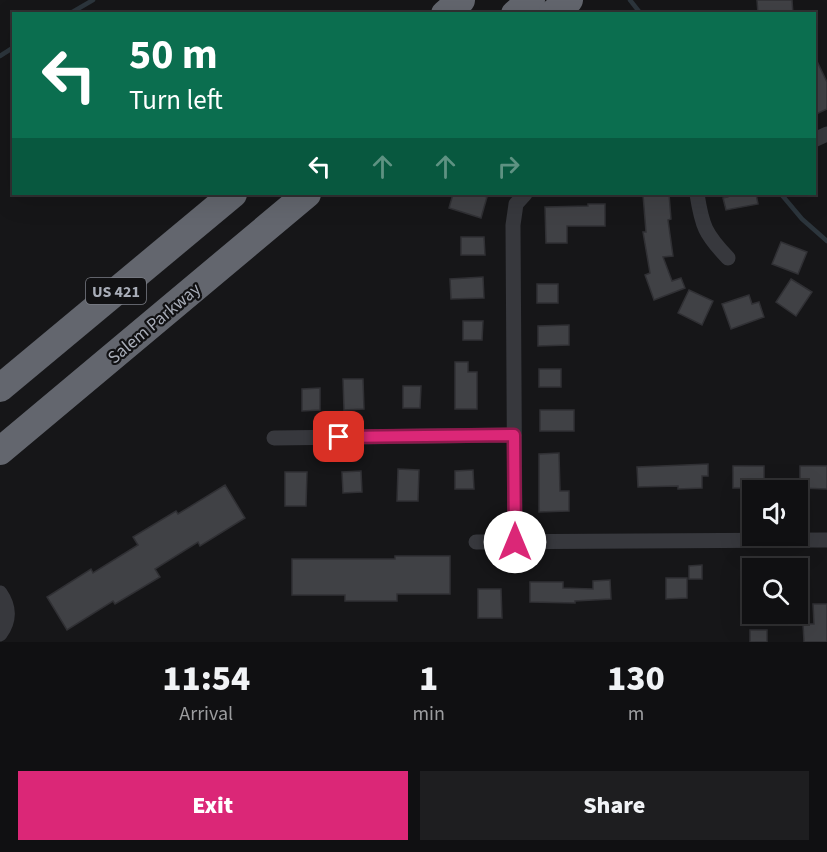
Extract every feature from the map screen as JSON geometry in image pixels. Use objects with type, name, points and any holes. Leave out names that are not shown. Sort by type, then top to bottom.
[{"type":"highway","points":[[448,12],[461,0]]},
{"type":"highway","points":[[517,12],[531,0]]},
{"type":"highway","points":[[554,12],[569,0]]},
{"type":"highway","name":"US 421","points":[[0,388],[232,195]]},
{"type":"highway","name":"Salem Parkway","points":[[0,451],[306,195]]},
{"type":"street","points":[[515,542],[513,225],[516,204],[524,195]]},
{"type":"street","points":[[697,195],[701,220],[709,238],[728,258]]},
{"type":"street","points":[[274,438],[514,435]]},
{"type":"street","points":[[476,542],[827,540]]},
{"type":"street","points":[[0,592],[7,606],[7,620],[0,634]]},
{"type":"building","points":[[757,0],[792,0],[793,12],[758,12]]},
{"type":"building","points":[[816,59],[827,82],[827,109],[816,114]]},
{"type":"building","points":[[453,195],[487,197],[481,218],[449,208]]},
{"type":"building","points":[[643,195],[669,195],[671,219],[668,220],[673,256],[663,257],[672,281],[681,278],[685,288],[654,300],[645,275],[650,273],[643,232],[646,232]]},
{"type":"building","points":[[728,195],[756,195],[758,204],[726,210],[723,198]]},
{"type":"building","points":[[588,204],[605,204],[605,226],[567,226],[567,243],[546,243],[545,207],[588,206]]},
{"type":"building","points":[[461,237],[484,237],[485,255],[461,255]]},
{"type":"building","points":[[781,242],[807,252],[798,274],[772,264]]},
{"type":"building","points":[[483,277],[484,298],[451,299],[450,279]]},
{"type":"building","points":[[791,279],[812,292],[796,316],[776,302]]},
{"type":"building","points":[[537,284],[558,284],[558,303],[537,303]]},
{"type":"building","points":[[689,290],[713,301],[702,325],[678,313]]},
{"type":"building","points":[[749,295],[752,304],[759,302],[764,317],[731,329],[722,304]]},
{"type":"building","points":[[463,321],[483,321],[482,340],[463,340]]},
{"type":"building","points":[[569,325],[569,345],[538,346],[538,326]]},
{"type":"building","points":[[455,362],[468,362],[468,372],[477,372],[477,409],[455,409]]},
{"type":"building","points":[[539,369],[561,369],[561,387],[539,387]]},
{"type":"building","points":[[343,379],[363,379],[364,409],[344,410]]},
{"type":"building","points":[[403,386],[421,386],[420,408],[403,408]]},
{"type":"building","points":[[320,388],[320,410],[302,411],[302,389]]},
{"type":"building","points":[[540,410],[574,410],[574,431],[540,431]]},
{"type":"building","points":[[559,453],[560,491],[569,491],[569,511],[539,512],[539,454]]},
{"type":"building","points":[[708,464],[708,476],[702,476],[702,488],[638,487],[637,467]]},
{"type":"building","points":[[733,466],[764,466],[764,480],[742,480],[742,488],[733,488]]},
{"type":"building","points":[[800,466],[827,466],[827,489],[808,488],[808,480],[800,480]]},
{"type":"building","points":[[398,469],[419,470],[418,501],[397,501]]},
{"type":"building","points":[[473,470],[474,489],[455,489],[455,471]]},
{"type":"building","points":[[361,471],[362,492],[343,493],[342,472]]},
{"type":"building","points":[[285,472],[307,472],[306,506],[285,506]]},
{"type":"building","points":[[225,485],[245,518],[200,546],[198,542],[155,569],[160,577],[115,604],[113,601],[67,630],[47,597],[91,569],[93,573],[138,545],[133,537],[176,511],[178,514]]},
{"type":"building","points":[[395,556],[450,556],[450,594],[397,594],[397,601],[345,601],[345,595],[292,595],[292,559],[395,559]]},
{"type":"building","points":[[702,565],[702,579],[689,579],[689,566]]},
{"type":"building","points":[[666,578],[687,578],[687,598],[666,599]]},
{"type":"building","points":[[610,580],[611,599],[575,601],[575,603],[530,602],[530,582],[563,582],[563,588],[593,589],[593,581]]},
{"type":"building","points":[[478,589],[501,589],[502,618],[478,618]]},
{"type":"building","points":[[813,604],[827,604],[827,642],[804,642],[803,624],[814,624]]},
{"type":"building","points":[[750,630],[767,630],[767,642],[750,642]]},
{"type":"waterway","points":[[72,12],[93,0]]},
{"type":"waterway","points":[[630,0],[639,12]]},
{"type":"waterway","points":[[0,56],[12,48]]},
{"type":"waterway","points":[[782,195],[802,219],[827,241]]},
{"type":"route","points":[[339,437],[514,435],[515,542]]}]
